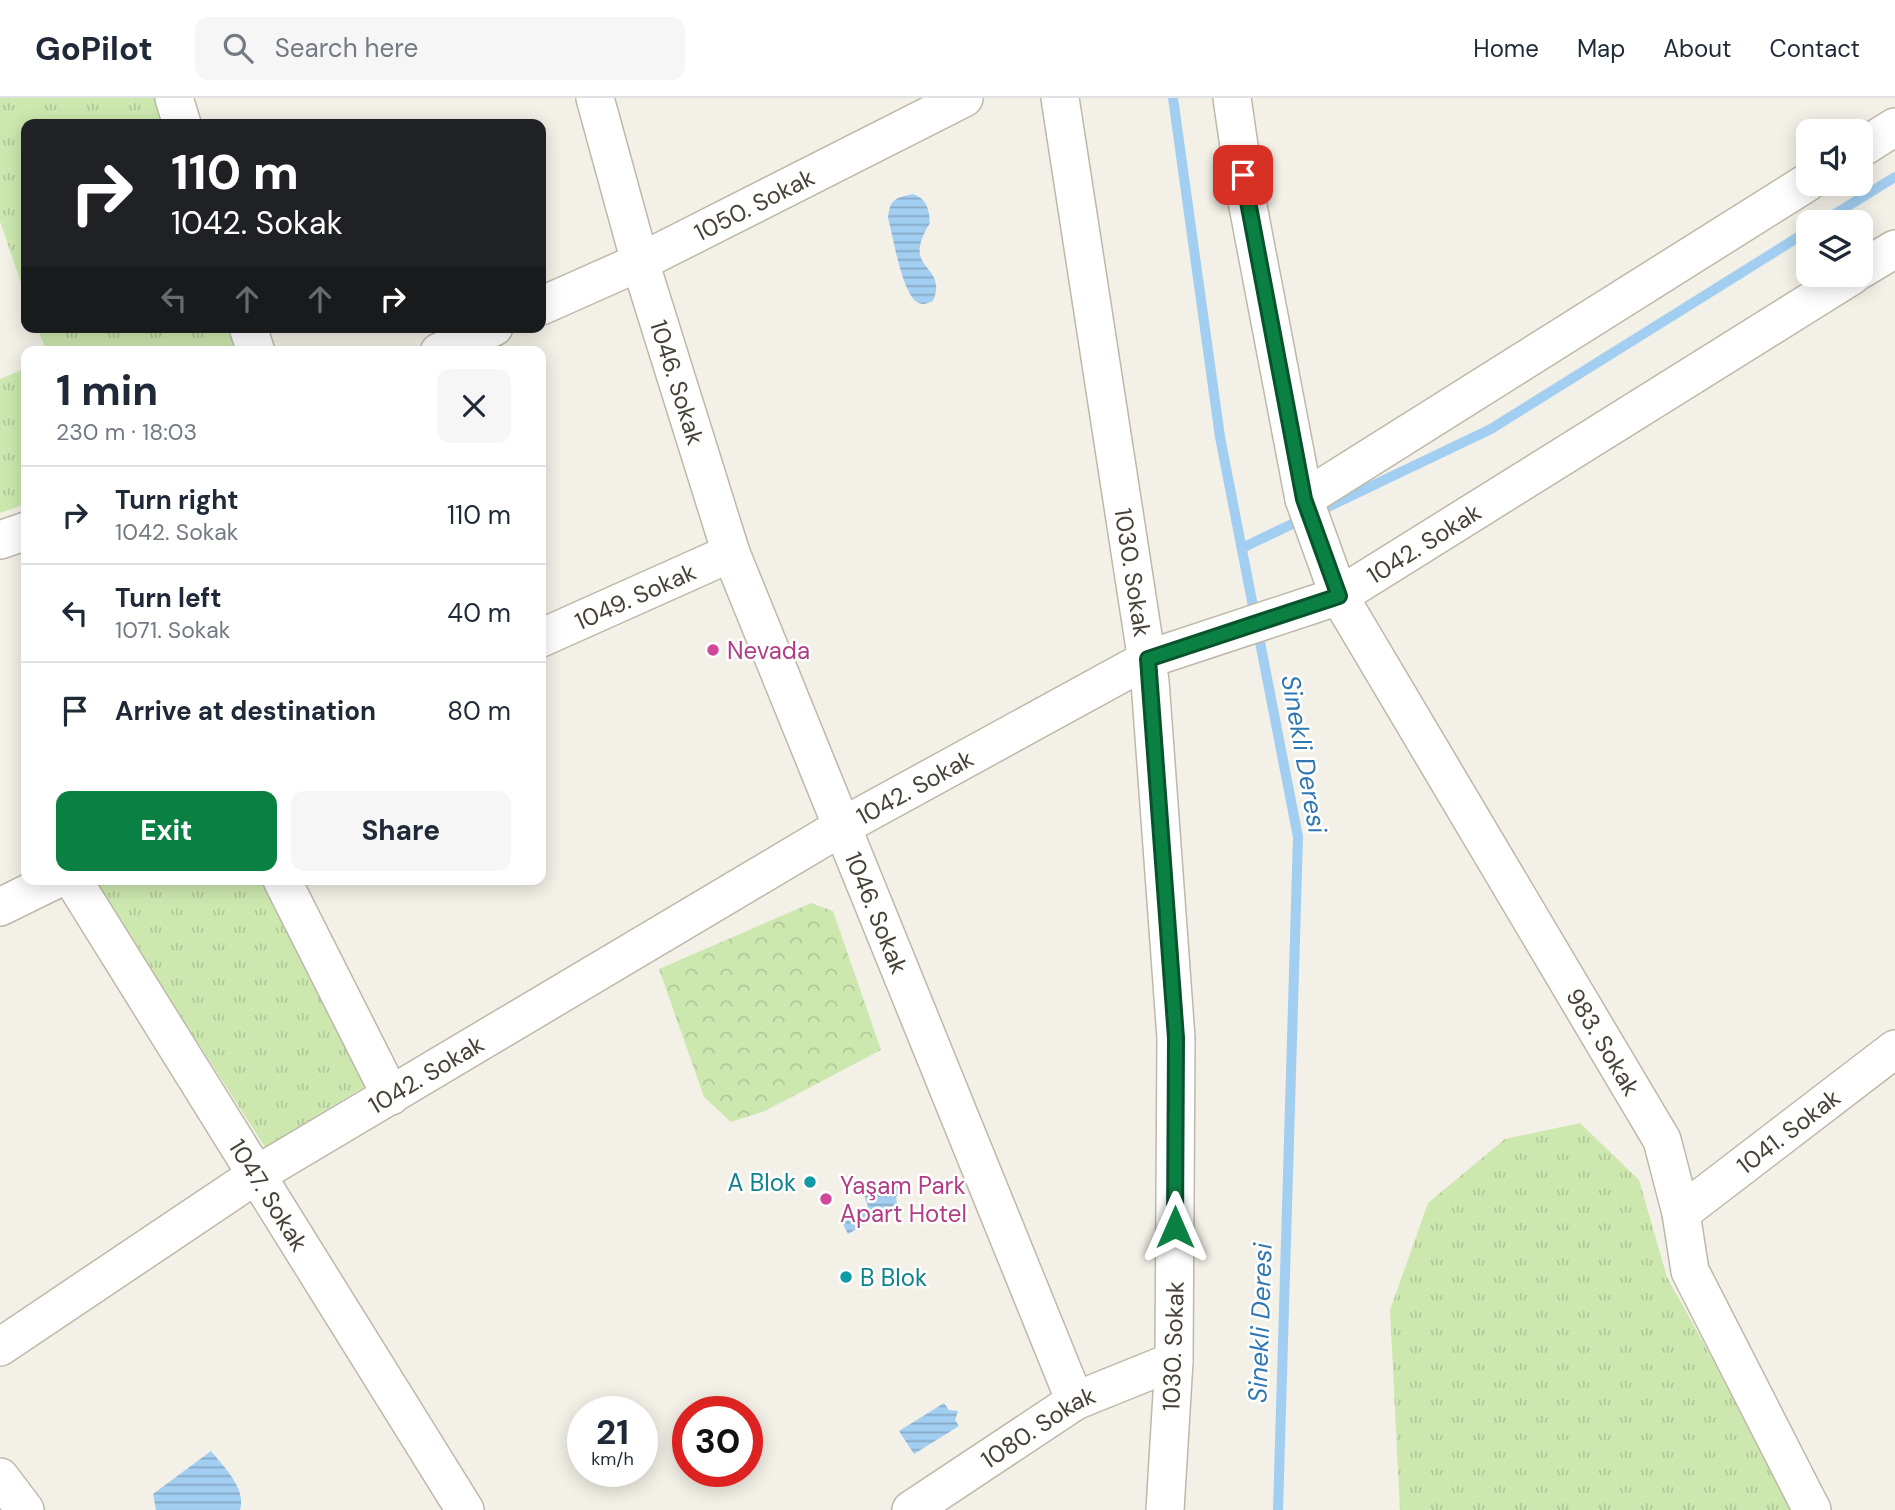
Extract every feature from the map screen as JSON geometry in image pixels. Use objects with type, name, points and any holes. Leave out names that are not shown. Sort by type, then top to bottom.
[{"type":"street","points":[[174,98],[180,119]]},
{"type":"street","name":"1046. Sokak","points":[[595,98],[640,262],[731,553],[1074,1401]]},
{"type":"street","name":"1050. Sokak","points":[[546,304],[640,262],[964,98]]},
{"type":"street","name":"1030. Sokak","points":[[1060,98],[1148,659],[1176,1038],[1174,1361],[1165,1510]]},
{"type":"street","name":"983. Sokak","points":[[1232,98],[1247,201],[1304,499],[1339,596],[1662,1140],[1681,1213],[1690,1271],[1812,1510]]},
{"type":"street","points":[[1873,141],[1895,127]]},
{"type":"street","points":[[1304,499],[1796,190]]},
{"type":"street","points":[[1873,262],[1895,249]]},
{"type":"street","name":"1042. Sokak","points":[[0,1347],[256,1175],[843,827],[1148,659],[1339,596],[1834,287]]},
{"type":"street","points":[[452,346],[481,333]]},
{"type":"street","points":[[0,540],[21,533]]},
{"type":"street","name":"1049. Sokak","points":[[546,636],[731,553]]},
{"type":"street","points":[[0,907],[45,885]]},
{"type":"street","name":"1047. Sokak","points":[[76,885],[466,1510]]},
{"type":"street","points":[[285,885],[391,1096]]},
{"type":"street","name":"1041. Sokak","points":[[1681,1213],[1895,1049]]},
{"type":"street","name":"1080. Sokak","points":[[911,1510],[1074,1401],[1174,1361]]},
{"type":"street","points":[[0,1476],[25,1510]]},
{"type":"green space","points":[[0,98],[155,98],[162,119],[21,119],[21,283],[0,221]]},
{"type":"green space","points":[[39,333],[236,333],[240,346],[45,346]]},
{"type":"green space","points":[[21,370],[21,506],[0,513],[0,379]]},
{"type":"green space","points":[[96,885],[267,885],[369,1084],[265,1147]]},
{"type":"green space","points":[[811,903],[833,911],[881,1050],[765,1111],[731,1122],[704,1097],[659,969]]},
{"type":"green space","points":[[1580,1123],[1639,1180],[1667,1277],[1796,1510],[1400,1510],[1390,1310],[1428,1203],[1505,1139]]},
{"type":"water","points":[[913,194],[924,202],[928,209],[930,223],[922,239],[920,251],[935,280],[936,289],[933,301],[923,304],[912,297],[907,288],[888,218],[894,200]]},
{"type":"water","points":[[894,1179],[901,1191],[896,1197],[897,1205],[848,1234],[842,1222],[868,1206],[864,1195]]},
{"type":"water","points":[[944,1403],[949,1410],[958,1411],[955,1420],[959,1426],[914,1454],[899,1431]]},
{"type":"water","points":[[211,1451],[237,1486],[240,1510],[156,1510],[153,1494]]},
{"type":"waterway","name":"Sinekli Deresi","points":[[1173,98],[1220,437],[1298,837],[1278,1510]]},
{"type":"waterway","points":[[1841,210],[1895,177]]},
{"type":"waterway","points":[[1242,548],[1491,429],[1796,238]]},
{"type":"place","name":"Nevada","points":[[713,650]]},
{"type":"place","name":"A Blok","points":[[810,1182]]},
{"type":"place","name":"Yaşam Park Apart Hotel","points":[[826,1199]]},
{"type":"place","name":"B Blok","points":[[846,1277]]},
{"type":"route","points":[[1175,1227],[1176,1038],[1148,659],[1339,596],[1304,499],[1243,175]]}]
